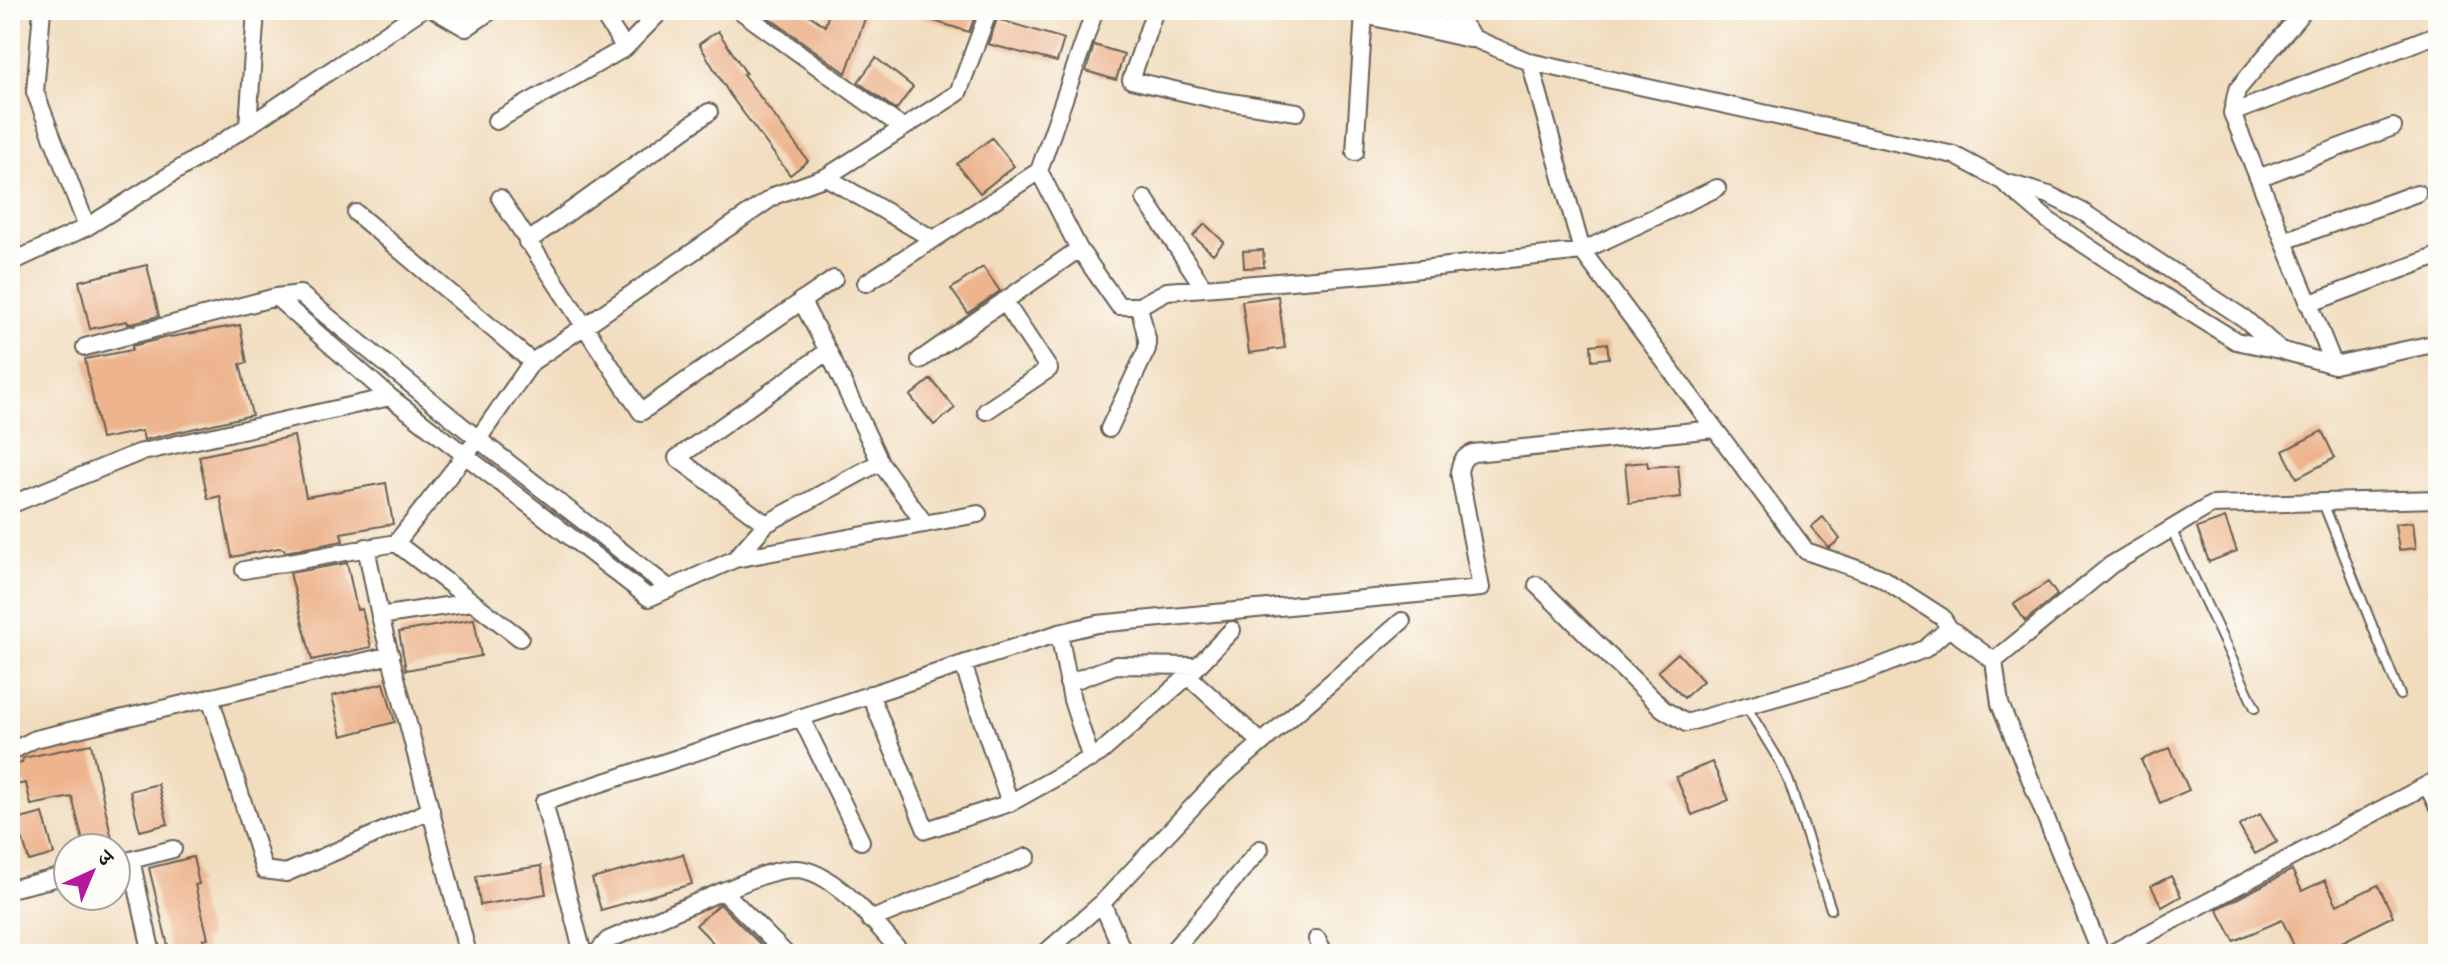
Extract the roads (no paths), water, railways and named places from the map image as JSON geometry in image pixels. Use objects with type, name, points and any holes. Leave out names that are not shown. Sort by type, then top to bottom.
[{"type":"street","points":[[42,10],[35,92],[87,227]]},
{"type":"street","points":[[248,126],[256,10]]},
{"type":"street","points":[[10,263],[87,227],[248,126],[421,10]]},
{"type":"street","points":[[435,10],[466,28],[492,10]]},
{"type":"street","points":[[600,10],[625,48]]},
{"type":"street","points":[[496,121],[625,48],[662,10]]},
{"type":"street","points":[[244,570],[396,543],[478,439],[532,362],[776,195],[826,177],[958,93],[989,10]]},
{"type":"street","points":[[866,283],[1039,171],[1095,10]]},
{"type":"street","points":[[1155,10],[1131,80],[1217,100],[1297,112]]},
{"type":"street","points":[[1449,10],[1470,37]]},
{"type":"street","points":[[2304,10],[2237,90],[2232,113],[2334,365]]},
{"type":"street","points":[[742,12],[903,128]]},
{"type":"street","points":[[1355,152],[1358,12],[1470,37],[1530,62],[1954,155],[2002,181],[2049,195],[2073,206],[2245,319],[2280,350]]},
{"type":"street","points":[[2232,113],[2438,34]]},
{"type":"street","points":[[1530,62],[1582,251],[1806,551],[1880,577],[1942,617],[1949,628],[1994,661],[2000,704],[2101,954]]},
{"type":"street","points":[[527,242],[709,112]]},
{"type":"street","points":[[2258,178],[2393,127]]},
{"type":"street","points":[[1039,171],[1079,249],[1119,306],[1139,306],[1167,291],[1376,274],[1582,251],[1717,188]]},
{"type":"street","points":[[826,177],[933,239]]},
{"type":"street","points":[[2002,181],[2049,221],[2236,341],[2334,365],[2438,343]]},
{"type":"street","points":[[2284,241],[2417,193]]},
{"type":"street","points":[[500,198],[641,412],[834,279]]},
{"type":"street","points":[[1145,199],[1204,288]]},
{"type":"street","points":[[356,213],[532,362]]},
{"type":"street","points":[[920,360],[1079,249]]},
{"type":"street","points":[[2308,304],[2435,257]]},
{"type":"street","points":[[2171,301],[2185,279]]},
{"type":"street","points":[[85,347],[276,297],[300,294],[478,439],[670,589]]},
{"type":"street","points":[[276,297],[390,397],[649,598],[735,559],[978,514]]},
{"type":"street","points":[[801,300],[880,462],[925,524]]},
{"type":"street","points":[[986,411],[1049,369],[1004,301]]},
{"type":"street","points":[[1109,429],[1147,349],[1139,306]]},
{"type":"street","points":[[766,524],[677,458],[828,351]]},
{"type":"street","points":[[10,505],[138,453],[390,397]]},
{"type":"street","points":[[583,954],[544,802],[1059,633],[1097,624],[1481,588],[1459,472],[1466,456],[1715,429]]},
{"type":"street","points":[[735,559],[766,524],[880,462]]},
{"type":"street","points":[[1994,661],[2111,565],[2211,505],[2438,499]]},
{"type":"street","points":[[396,543],[520,638]]},
{"type":"street","points":[[366,547],[380,616],[468,954]]},
{"type":"street","points":[[1537,585],[1663,709],[1686,723],[1865,672],[1925,649],[1949,628]]},
{"type":"street","points":[[380,616],[472,602]]},
{"type":"street","points":[[1044,954],[1102,903],[1214,784],[1402,621]]},
{"type":"street","points":[[870,694],[926,830],[1010,803],[1091,759],[1193,671],[1232,630]]},
{"type":"street","points":[[1059,633],[1068,683],[1091,759]]},
{"type":"street","points":[[10,752],[35,739],[391,655]]},
{"type":"street","points":[[963,664],[1010,803]]},
{"type":"street","points":[[1068,683],[1116,665],[1193,671],[1261,742]]},
{"type":"street","points":[[210,697],[264,870],[286,873],[431,810]]},
{"type":"street","points":[[801,717],[861,841]]},
{"type":"street","points":[[2110,954],[2433,782],[2438,807]]},
{"type":"street","points":[[132,860],[173,849]]},
{"type":"street","points":[[1170,954],[1260,849]]},
{"type":"street","points":[[870,920],[1027,857]]},
{"type":"street","points":[[596,954],[608,940],[723,891],[765,874],[799,869],[817,873],[842,891],[903,954]]},
{"type":"street","points":[[10,889],[52,879]]},
{"type":"street","points":[[723,891],[786,954]]},
{"type":"street","points":[[132,892],[150,953]]},
{"type":"street","points":[[1102,903],[1124,954]]},
{"type":"street","points":[[1317,939],[1325,954]]},
{"type":"lane","points":[[2322,502],[2400,695]]},
{"type":"lane","points":[[2171,529],[2255,708]]},
{"type":"lane","points":[[1746,706],[1789,782],[1831,909]]}]
